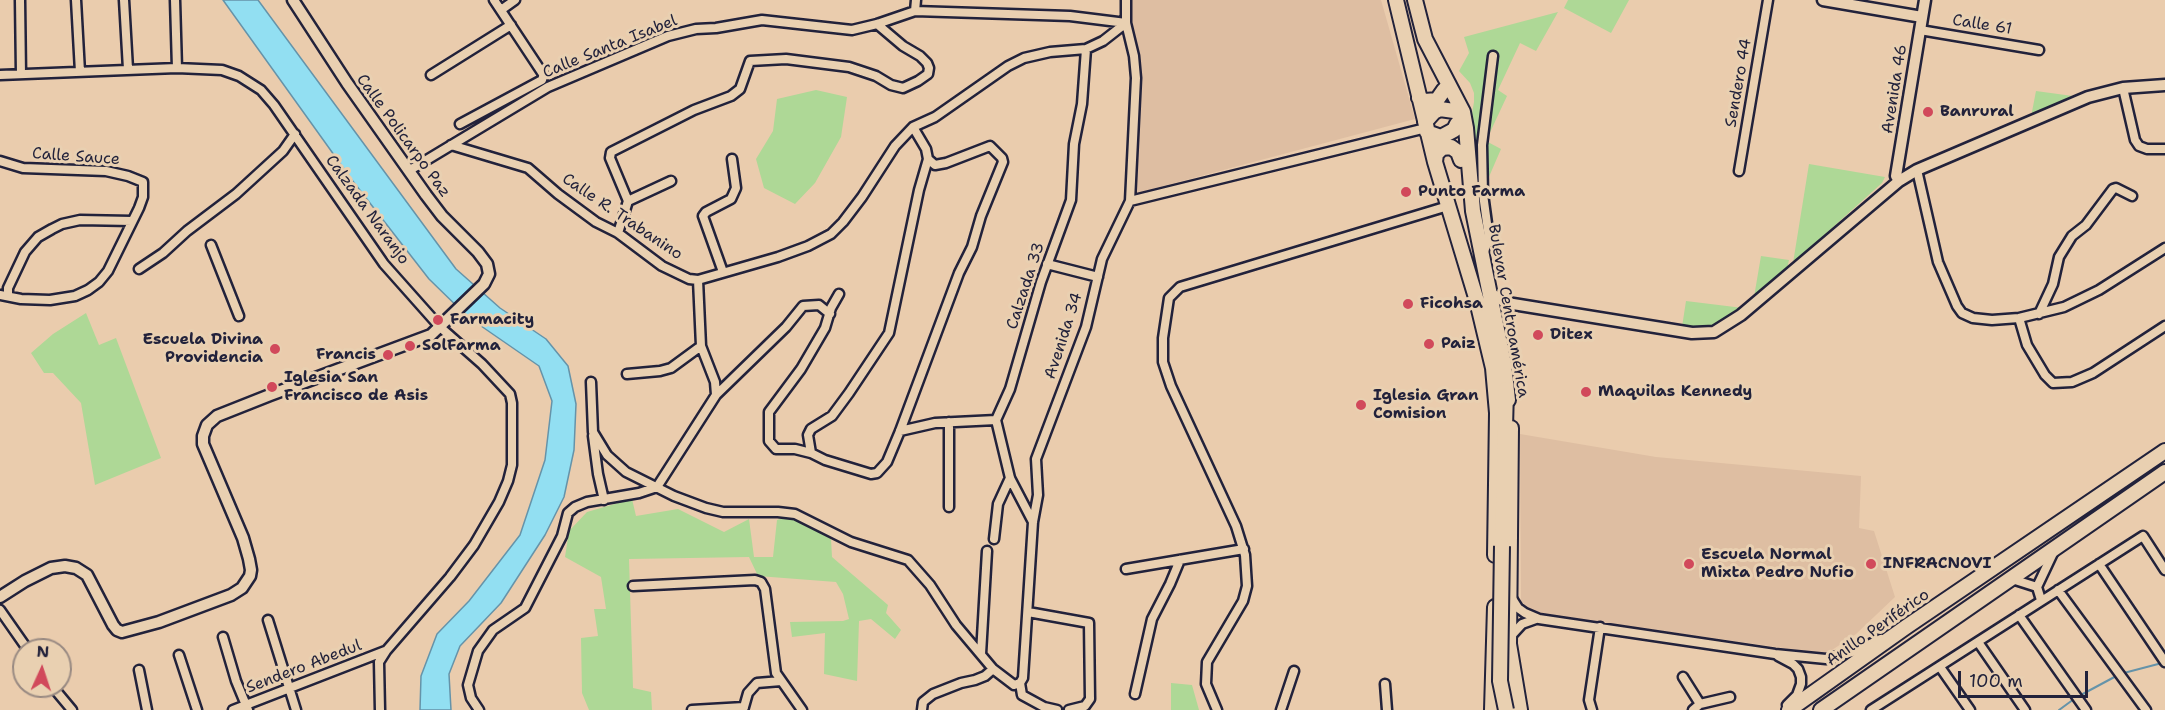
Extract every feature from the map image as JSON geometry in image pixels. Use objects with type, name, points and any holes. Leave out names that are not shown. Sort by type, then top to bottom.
[{"type":"main road","name":"Bulevar Centroamérica","points":[[1395,0],[1434,162],[1477,301],[1493,368],[1497,424],[1491,707]]},
{"type":"main road","name":"Bulevar Centroamérica","points":[[1415,0],[1425,39],[1463,112],[1467,128],[1472,200],[1481,257],[1505,372],[1511,420],[1509,641],[1520,710]]},
{"type":"main road","points":[[1425,39],[1428,58],[1455,118],[1474,250],[1484,286],[1492,302]]},
{"type":"main road","points":[[1419,98],[1425,101],[1437,100],[1444,90]]},
{"type":"main road","points":[[1440,109],[1455,118],[1454,130],[1441,137],[1426,127],[1428,116],[1440,109]]},
{"type":"main road","points":[[1434,162],[1436,154],[1442,148],[1451,147],[1458,152],[1461,160]]},
{"type":"main road","points":[[1505,710],[1500,681],[1506,389]]},
{"type":"main road","name":"Anillo Periférico","points":[[1789,710],[1906,627],[2165,451]]},
{"type":"main road","points":[[1821,710],[2165,472]]},
{"type":"main road","points":[[1505,710],[1509,641]]},
{"type":"street","points":[[20,0],[21,74]]},
{"type":"street","points":[[76,0],[80,72]]},
{"type":"street","points":[[124,0],[128,69]]},
{"type":"street","points":[[175,0],[177,68]]},
{"type":"street","name":"Calle Policarpo Paz","points":[[293,0],[347,83],[442,216],[478,252],[486,264],[489,274],[484,284],[442,324]]},
{"type":"street","points":[[460,124],[542,80],[543,74],[494,0]]},
{"type":"street","points":[[501,10],[515,0]]},
{"type":"street","points":[[915,11],[916,0]]},
{"type":"street","name":"Avenida 34","points":[[1020,683],[1023,678],[1033,522],[1038,495],[1036,459],[1086,327],[1102,259],[1130,201],[1136,78],[1134,56],[1126,23],[1126,0]]},
{"type":"street","name":"Sendero 44","points":[[1739,171],[1768,0]]},
{"type":"street","points":[[1823,0],[1922,17]]},
{"type":"street","name":"Avenida 46","points":[[1899,181],[1896,176],[1925,0]]},
{"type":"street","name":"Calle Santa Isabel","points":[[410,170],[548,87],[668,36],[696,29],[762,20],[852,30],[915,11],[1070,16],[1126,23]]},
{"type":"street","points":[[716,395],[715,382],[701,346],[698,280],[778,257],[808,246],[831,234],[862,197],[895,146],[913,127],[935,117],[1024,57],[1086,49],[1126,23]]},
{"type":"street","points":[[618,233],[628,201],[610,158],[611,153],[694,110],[731,96],[740,89],[750,61],[786,59],[849,67],[903,88],[928,74],[927,63],[920,56],[903,46],[877,24]]},
{"type":"street","points":[[431,75],[511,25]]},
{"type":"street","name":"Calle 61","points":[[1920,30],[2039,50]]},
{"type":"street","name":"Calzada 33","points":[[996,420],[1010,389],[1047,264],[1071,200],[1074,144],[1082,104],[1086,49]]},
{"type":"street","points":[[1481,257],[1489,238],[1483,194],[1482,145],[1493,56]]},
{"type":"street","name":"Calzada Naranjo","points":[[0,75],[177,68],[222,70],[239,76],[261,90],[274,105],[384,264],[510,394],[512,465],[499,502],[450,578],[386,651]]},
{"type":"street","points":[[1492,302],[1692,333],[1714,332],[1741,315],[1899,181],[1917,170],[2088,97],[2123,88],[2165,85]]},
{"type":"street","points":[[2123,88],[2135,140],[2139,146],[2146,149],[2165,149]]},
{"type":"street","points":[[811,453],[808,435],[811,429],[832,416],[889,333],[919,190],[928,159],[926,149],[913,127]]},
{"type":"street","points":[[1130,201],[1426,127]]},
{"type":"street","points":[[139,269],[163,253],[187,231],[236,194],[283,151],[295,134]]},
{"type":"street","name":"Calle R. Trabanino","points":[[451,145],[528,168],[596,222],[618,233],[662,266],[689,279],[698,280]]},
{"type":"street","points":[[839,294],[825,328],[801,369],[769,412],[770,441],[776,449],[795,449],[811,453],[825,460],[871,474],[877,472],[887,462],[1003,162],[990,146],[946,163],[935,165],[928,159]]},
{"type":"street","points":[[723,272],[704,216],[706,212],[731,199],[736,188],[732,159]]},
{"type":"street","name":"Calle Sauce","points":[[0,161],[23,168],[106,171],[143,182],[142,197],[132,221],[108,271],[99,282],[75,296],[50,300],[21,299],[4,295],[25,252],[38,237],[62,224],[80,220],[132,221]]},
{"type":"street","points":[[1917,170],[1938,262],[1957,306],[1962,313],[1973,318],[1992,320],[2019,318],[2064,307],[2099,290],[2165,248]]},
{"type":"street","points":[[628,201],[671,181]]},
{"type":"street","points":[[2039,314],[2052,284],[2059,257],[2072,236],[2086,225],[2113,189],[2116,188],[2133,196]]},
{"type":"street","points":[[1217,710],[1206,684],[1207,662],[1243,601],[1247,586],[1244,549],[1236,526],[1171,386],[1163,362],[1163,338],[1169,298],[1180,287],[1448,206]]},
{"type":"street","points":[[212,244],[240,316]]},
{"type":"street","points":[[1047,264],[1098,277]]},
{"type":"street","points":[[1492,302],[1507,303]]},
{"type":"street","points":[[479,710],[471,698],[468,685],[478,651],[493,630],[525,608],[562,536],[568,513],[587,502],[639,493],[657,487],[716,395],[786,327],[803,306],[819,305],[830,314]]},
{"type":"street","points":[[2019,318],[2027,345],[2044,375],[2053,383],[2063,384],[2093,373],[2165,326]]},
{"type":"street","points":[[0,597],[51,568],[65,566],[76,568],[87,575],[113,625],[122,632],[159,622],[231,595],[242,588],[250,576],[249,559],[243,538],[203,444],[207,425],[230,411],[431,335],[442,324]]},
{"type":"street","points":[[627,374],[671,368],[701,346]]},
{"type":"street","points":[[591,382],[592,432],[604,500]]},
{"type":"street","points":[[900,431],[949,422],[996,420],[1010,478],[1033,522]]},
{"type":"street","points":[[949,422],[949,507]]},
{"type":"street","points":[[592,432],[607,455],[627,472],[690,502],[723,512],[795,514],[851,542],[908,560],[930,585],[956,625],[993,669],[1014,685],[1020,683],[1022,695],[1044,707],[1057,710]]},
{"type":"street","points":[[994,539],[998,504],[1010,478]]},
{"type":"street","points":[[1871,710],[2143,536],[2165,570]]},
{"type":"street","points":[[1126,569],[1244,549]]},
{"type":"street","points":[[2041,600],[2037,587],[2055,549]]},
{"type":"street","points":[[981,654],[987,551]]},
{"type":"street","points":[[1135,694],[1152,619],[1180,560]]},
{"type":"street","points":[[2099,564],[2165,662]]},
{"type":"street","points":[[2012,579],[2037,587]]},
{"type":"street","points":[[633,586],[755,580],[761,582],[765,589],[776,673],[802,710]]},
{"type":"street","points":[[2058,590],[2146,710]]},
{"type":"street","points":[[1510,595],[1518,608],[1539,619],[1814,659],[1837,657],[1906,627]]},
{"type":"street","points":[[0,609],[19,638]]},
{"type":"street","points":[[1028,612],[1089,623],[1090,699],[1085,705],[1069,710]]},
{"type":"street","points":[[2019,615],[2086,710]]},
{"type":"street","points":[[1509,641],[1522,624],[1539,619]]},
{"type":"street","points":[[268,620],[296,710]]},
{"type":"street","points":[[1592,710],[1590,692],[1600,627]]},
{"type":"street","points":[[223,637],[236,681],[247,707]]},
{"type":"street","points":[[1978,642],[2025,710]]},
{"type":"street","points":[[380,710],[379,662],[386,651]]},
{"type":"street","name":"Sendero Abedul","points":[[233,710],[247,707],[289,688],[386,651]]},
{"type":"street","points":[[1775,654],[1793,664],[1801,677],[1797,695],[1783,710]]},
{"type":"street","points":[[179,655],[197,710]]},
{"type":"street","points":[[1940,667],[1970,710]]},
{"type":"street","points":[[922,710],[923,702],[933,694],[985,676],[993,669]]},
{"type":"street","points":[[139,670],[147,710]]},
{"type":"street","points":[[1281,710],[1294,671]]},
{"type":"street","points":[[1683,677],[1696,707],[1730,697]]},
{"type":"street","points":[[693,710],[746,708],[748,693],[757,683],[781,681]]},
{"type":"street","points":[[1385,684],[1387,710]]},
{"type":"street","points":[[62,698],[72,710]]},
{"type":"shaded area","points":[[1128,0],[1381,0],[1415,119],[1133,194],[1139,82]]},
{"type":"shaded area","name":"Escuela Normal Mixta Pedro Nufio","points":[[1520,434],[1656,457],[1861,476],[1859,528],[1874,531],[1895,597],[1856,634],[1826,654],[1535,613],[1525,608],[1521,601]]},
{"type":"green space","points":[[1568,0],[1629,0],[1611,33],[1564,8]]},
{"type":"green space","points":[[1558,12],[1536,51],[1520,43],[1498,90],[1507,96],[1486,141],[1501,149],[1482,193],[1473,188],[1470,125],[1474,93],[1470,83],[1459,71],[1469,53],[1464,37]]},
{"type":"green space","points":[[816,90],[847,97],[841,137],[815,183],[795,204],[764,188],[756,159],[773,131],[777,99]]},
{"type":"green space","points":[[2036,91],[2080,97],[2031,117]]},
{"type":"green space","points":[[1809,164],[1885,177],[1882,183],[1793,263]]},
{"type":"green space","points":[[1761,256],[1789,260],[1787,269],[1754,297]]},
{"type":"green space","points":[[1686,301],[1743,308],[1717,324],[1706,327],[1682,327]]},
{"type":"green space","points":[[86,313],[99,345],[116,338],[161,458],[95,485],[81,403],[53,373],[44,373],[31,353],[53,334]]},
{"type":"green space","points":[[632,499],[636,516],[678,509],[724,532],[749,519],[754,557],[773,557],[777,520],[790,516],[831,539],[832,557],[888,605],[886,613],[901,630],[895,639],[871,619],[859,621],[857,681],[824,674],[825,633],[792,637],[790,622],[849,619],[843,594],[836,582],[758,576],[749,557],[629,559],[633,688],[651,692],[652,710],[589,710],[582,693],[581,638],[598,636],[594,609],[606,609],[601,577],[565,557],[569,531],[587,512]]},
{"type":"green space","points":[[1171,683],[1192,685],[1199,710],[1171,710]]},
{"type":"water","points":[[223,0],[258,0],[456,269],[500,308],[546,339],[568,366],[576,404],[574,450],[564,497],[545,535],[501,603],[460,646],[449,674],[451,710],[420,710],[421,676],[437,634],[469,601],[520,535],[545,460],[552,401],[539,366],[468,317],[429,279],[352,180]]},
{"type":"waterway","points":[[2079,696],[2120,674],[2162,663]]},
{"type":"waterway","points":[[2059,710],[2074,699]]},
{"type":"place","name":"Banrural","points":[[1928,112]]},
{"type":"place","name":"Punto Farma","points":[[1406,192]]},
{"type":"place","name":"Ficohsa","points":[[1408,304]]},
{"type":"place","name":"Farmacity","points":[[438,320]]},
{"type":"place","name":"Ditex","points":[[1538,335]]},
{"type":"place","name":"Paiz","points":[[1429,344]]},
{"type":"place","name":"SolFarma","points":[[410,346]]},
{"type":"place","name":"Escuela Divina Providencia","points":[[275,349]]},
{"type":"place","name":"Francis","points":[[388,355]]},
{"type":"place","name":"Iglesia San Francisco de Asis","points":[[272,387]]},
{"type":"place","name":"Maquilas Kennedy","points":[[1586,392]]},
{"type":"place","name":"Iglesia Gran Comision","points":[[1361,405]]},
{"type":"place","name":"Escuela Normal Mixta Pedro Nufio","points":[[1689,564]]},
{"type":"place","name":"INFRACNOVI","points":[[1871,564]]}]
